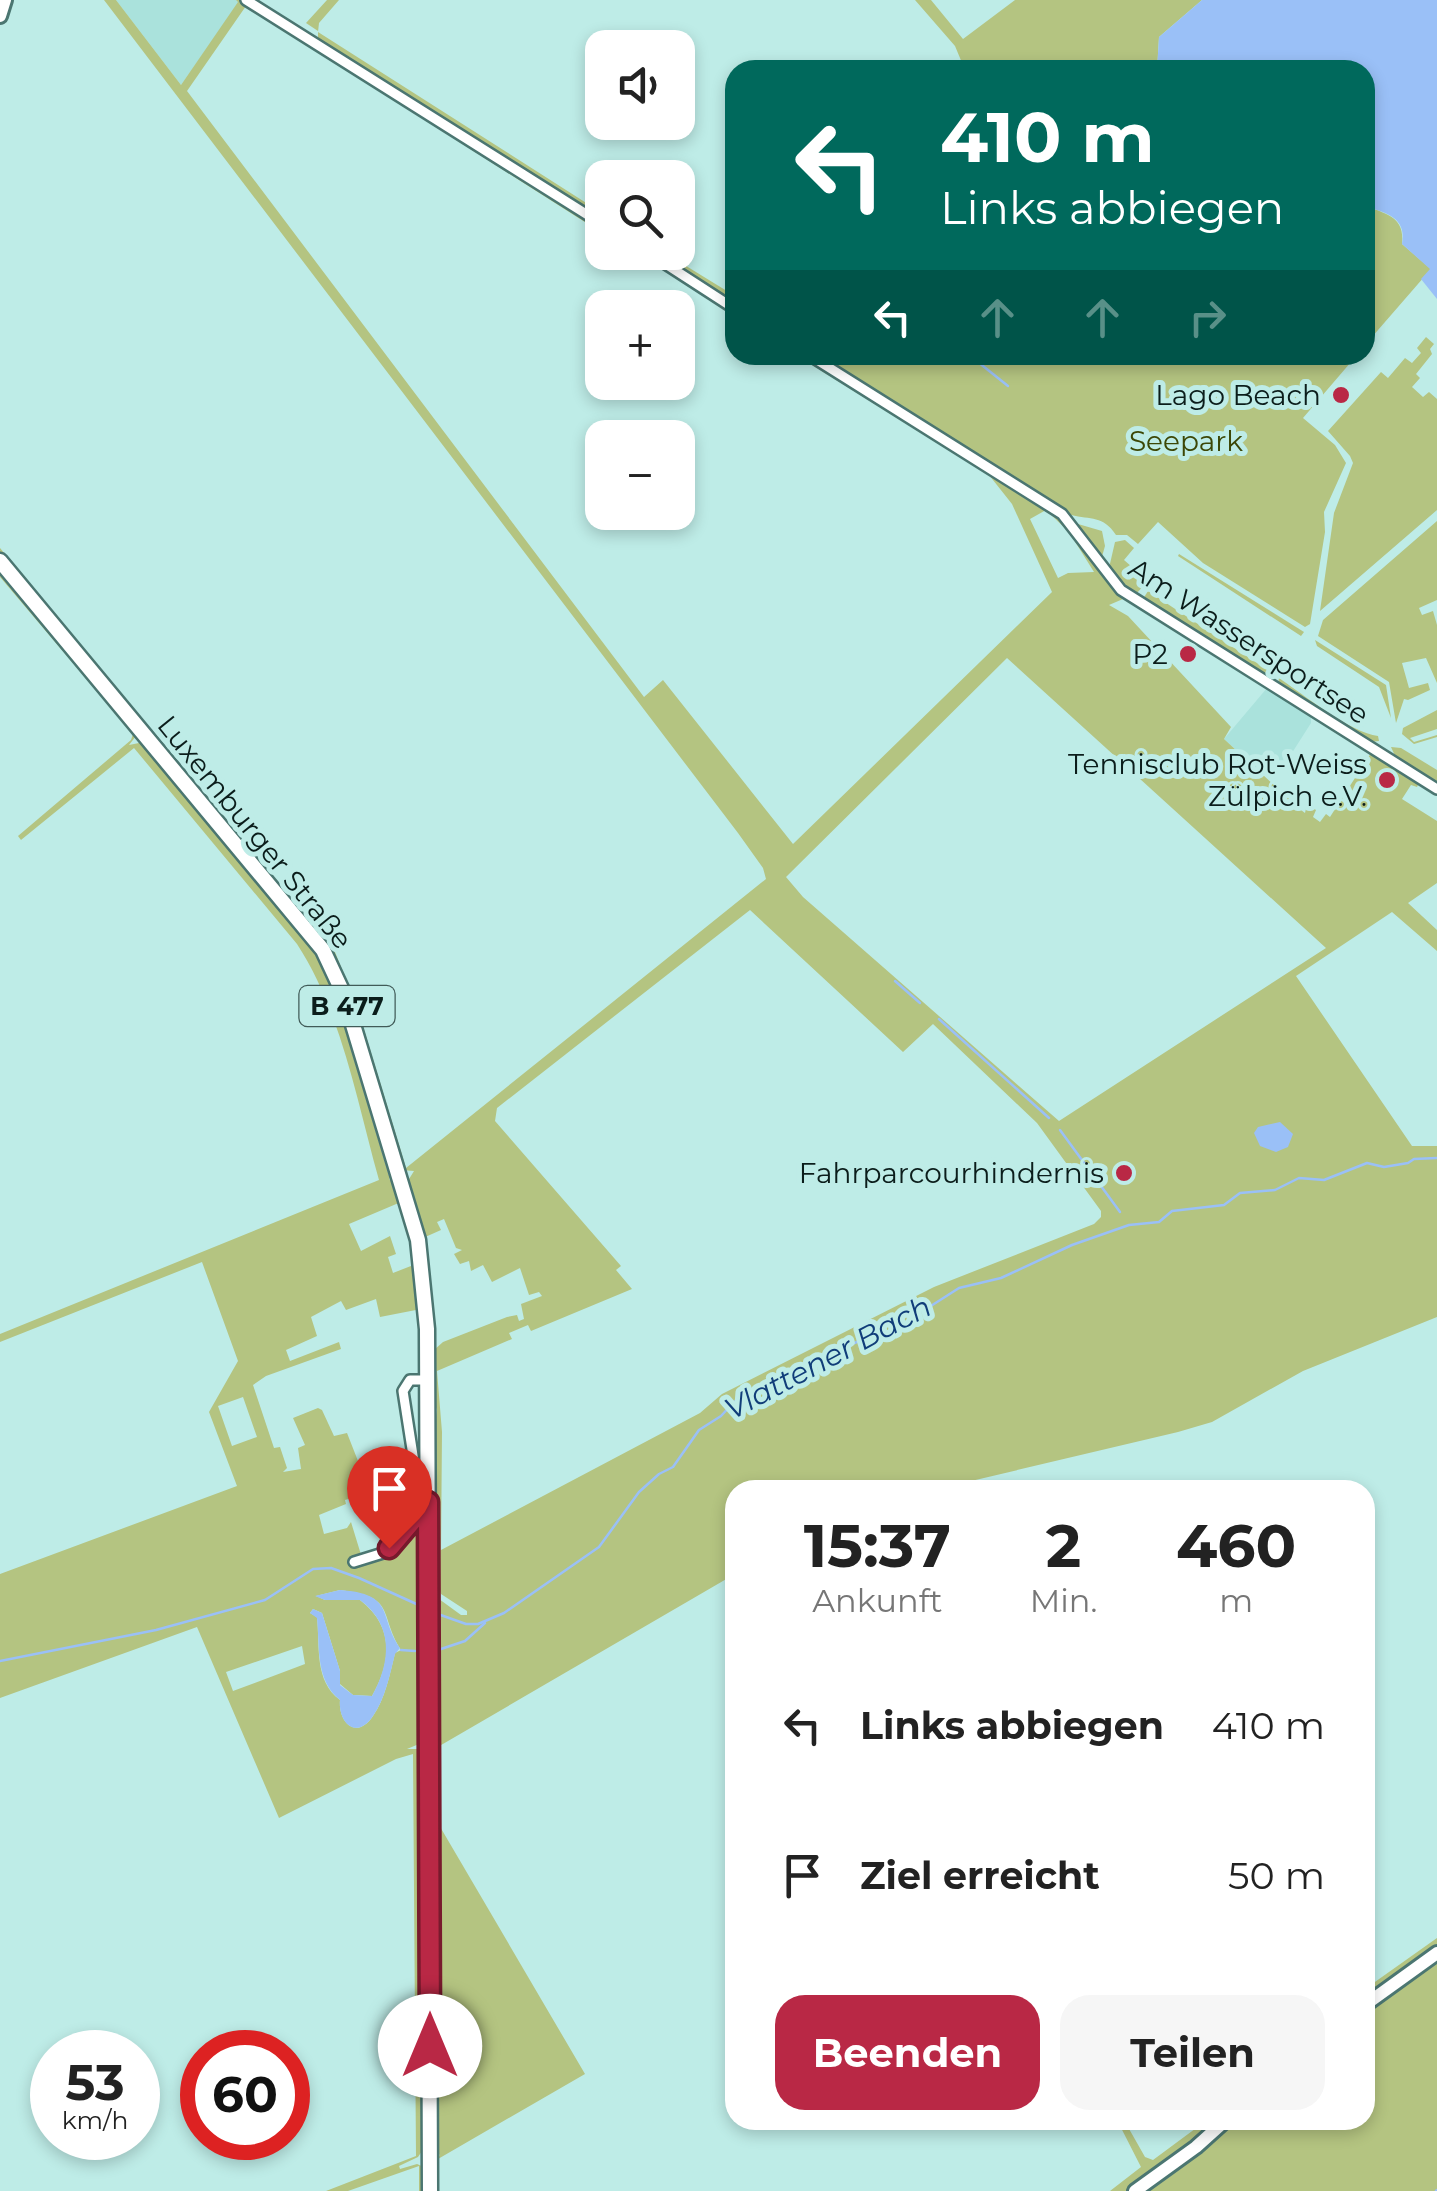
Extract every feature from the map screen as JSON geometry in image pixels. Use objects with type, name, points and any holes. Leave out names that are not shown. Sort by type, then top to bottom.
[{"type":"main road","name":"Luxemburger Straße","points":[[0,561],[296,915],[332,967],[418,1240],[428,1380],[430,2191]]},
{"type":"street","points":[[0,16],[6,0]]},
{"type":"street","points":[[246,0],[585,213]]},
{"type":"street","points":[[676,270],[725,302]]},
{"type":"street","name":"Am Wassersportsee","points":[[825,365],[1062,514],[1121,590],[1437,788]]},
{"type":"street","points":[[426,1467],[414,1462],[403,1390],[410,1380],[428,1380]]},
{"type":"street","points":[[354,1562],[383,1553],[428,1502]]},
{"type":"street","points":[[1375,1998],[1437,1953]]},
{"type":"street","points":[[1135,2191],[1214,2130]]},
{"type":"shaded area","points":[[116,0],[236,0],[239,2],[181,85]]},
{"type":"shaded area","points":[[1202,0],[1437,0],[1437,299],[1421,279],[1430,269],[1402,244],[1398,222],[1375,210],[1375,60],[1158,60],[1159,37]]},
{"type":"shaded area","points":[[1267,688],[1311,717],[1276,778],[1256,768],[1224,739]]},
{"type":"shaded area","points":[[855,953],[894,989],[869,1020],[830,982]]},
{"type":"shaded area","points":[[1280,1122],[1293,1134],[1288,1147],[1276,1152],[1260,1146],[1254,1133],[1258,1127]]},
{"type":"shaded area","points":[[340,1590],[358,1592],[378,1602],[400,1648],[377,1709],[367,1723],[355,1728],[345,1721],[340,1700],[326,1683],[320,1662],[317,1618],[310,1613],[313,1609],[322,1613],[340,1671],[340,1685],[353,1695],[372,1696],[383,1670],[386,1645],[379,1621],[360,1600],[325,1600],[315,1596]]},
{"type":"green space","points":[[104,0],[116,0],[181,85],[236,0],[241,0],[585,218],[585,222],[246,6],[187,91],[644,697],[663,680],[793,844],[1052,592],[1012,504],[989,475],[812,365],[819,365],[1057,515],[1123,599],[1109,605],[1128,616],[1231,727],[1224,739],[1288,798],[1292,796],[1303,803],[1301,810],[1305,813],[1307,804],[1316,810],[1313,817],[1320,822],[1326,814],[1330,817],[1371,753],[1419,783],[1417,787],[1411,785],[1402,799],[1437,821],[1437,883],[1408,903],[1437,930],[1437,951],[1392,912],[1296,976],[1412,1146],[1437,1146],[1437,1317],[1303,1371],[1212,1422],[975,1480],[725,1480],[725,1580],[436,1748],[439,1825],[585,2074],[438,2159],[434,2191],[435,2159],[440,2155],[435,2152],[435,1747],[438,1740],[433,1738],[433,1600],[439,1599],[461,1615],[467,1615],[467,1611],[441,1594],[433,1575],[432,1440],[437,1410],[432,1396],[434,1350],[443,1342],[507,1317],[517,1315],[519,1321],[524,1319],[521,1304],[542,1296],[539,1292],[529,1295],[520,1268],[492,1282],[483,1265],[471,1271],[469,1261],[460,1264],[454,1254],[462,1250],[456,1248],[444,1219],[437,1222],[441,1230],[423,1238],[406,1184],[414,1171],[401,1170],[342,978],[0,555],[0,548],[335,952],[358,1010],[406,1168],[766,879],[763,868],[738,833]],"holes":[[[1046,510],[1069,532],[1094,572],[1068,573],[1058,578],[1030,519]],[[1007,658],[1326,948],[1059,1121],[803,897],[786,877]],[[750,910],[903,1052],[933,1024],[1037,1123],[1101,1211],[1101,1217],[1094,1224],[934,1287],[722,1394],[700,1413],[441,1550],[442,1432],[437,1371],[512,1339],[509,1333],[528,1325],[531,1331],[632,1289],[616,1270],[621,1266],[495,1121],[497,1108]]]},
{"type":"green space","points":[[327,0],[339,0],[319,23],[318,32],[306,23]]},
{"type":"green space","points":[[915,0],[931,0],[963,39],[1015,0],[1202,0],[1159,37],[1158,60],[961,60],[955,46]]},
{"type":"green space","points":[[318,32],[585,202],[585,208],[318,40]]},
{"type":"green space","points":[[1375,210],[1397,222],[1402,244],[1431,269],[1375,333]]},
{"type":"green space","points":[[680,270],[693,270],[725,290],[725,300]]},
{"type":"green space","points":[[1426,337],[1434,344],[1432,354],[1416,374],[1420,378],[1412,387],[1423,397],[1429,392],[1437,399],[1437,510],[1320,611],[1334,513],[1353,463],[1328,431],[1381,372],[1388,378],[1405,358],[1412,363],[1421,353],[1417,348]]},
{"type":"green space","name":"Seepark","points":[[829,365],[1348,365],[1303,418],[1335,445],[1346,463],[1324,512],[1325,532],[1310,624],[1305,627],[1203,563],[1158,522],[1138,544],[1127,535],[1116,535],[1101,521],[1071,515]]},
{"type":"green space","points":[[1437,521],[1437,600],[1419,608],[1422,615],[1433,611],[1437,625],[1437,683],[1426,658],[1402,663],[1409,688],[1428,683],[1430,690],[1404,699],[1396,723],[1389,682],[1318,636],[1323,620]]},
{"type":"green space","points":[[1077,526],[1102,531],[1105,546],[1101,560]]},
{"type":"green space","points":[[1125,540],[1134,548],[1124,560],[1148,581],[1136,594],[1122,585],[1109,568],[1115,542]]},
{"type":"green space","points":[[1179,554],[1304,632],[1301,636]]},
{"type":"green space","points":[[0,568],[136,729],[129,745],[149,745],[319,952],[337,988],[393,1174],[389,1179],[397,1186],[401,1202],[349,1224],[361,1251],[390,1236],[396,1254],[388,1257],[393,1273],[416,1264],[421,1309],[380,1317],[376,1299],[346,1310],[341,1301],[311,1317],[317,1336],[286,1350],[290,1361],[339,1342],[341,1349],[266,1376],[253,1385],[274,1448],[280,1447],[287,1468],[283,1472],[301,1469],[298,1448],[305,1445],[293,1418],[318,1408],[334,1436],[347,1433],[358,1461],[365,1460],[369,1493],[345,1500],[346,1504],[319,1515],[324,1534],[347,1528],[351,1522],[362,1557],[350,1559],[350,1564],[372,1559],[391,1548],[420,1514],[419,1744],[407,1749],[425,1749],[426,2145],[418,2157],[399,2166],[400,2169],[417,2164],[424,2167],[426,2191],[419,2191],[419,2166],[348,2191],[326,2191],[416,2156],[413,1754],[279,1818],[197,1627],[0,1698],[0,1574],[237,1486],[209,1412],[238,1361],[202,1262],[0,1342],[0,1334],[379,1180],[347,1059],[313,971],[297,944],[134,748],[21,840],[18,836],[131,740],[133,734],[0,577]],"holes":[[[243,1397],[257,1437],[232,1446],[218,1406]],[[340,1590],[378,1602],[401,1650],[395,1653],[377,1709],[360,1727],[349,1726],[345,1721],[340,1700],[326,1683],[320,1662],[317,1617],[310,1613],[313,1609],[322,1613],[340,1671],[340,1684],[353,1695],[372,1696],[379,1683],[386,1657],[384,1633],[379,1621],[360,1600],[325,1600],[316,1596]],[[302,1646],[305,1664],[233,1691],[226,1672]]]},
{"type":"green space","points":[[1148,591],[1269,671],[1265,674],[1143,599]]},
{"type":"green space","points":[[1315,640],[1386,685],[1391,718],[1379,687],[1317,646]]},
{"type":"green space","points":[[1279,678],[1341,721],[1378,736],[1379,741],[1370,742],[1278,684]]},
{"type":"green space","points":[[1437,710],[1437,729],[1410,738],[1414,742],[1437,737],[1414,744],[1402,734],[1403,728]]},
{"type":"green space","points":[[1391,747],[1401,748],[1437,770],[1437,785],[1396,758]]},
{"type":"green space","points":[[1437,1938],[1437,1949],[1375,1993],[1375,1982]]},
{"type":"green space","points":[[1437,1957],[1437,2191],[1142,2191],[1161,2183],[1218,2130],[1375,2130],[1375,2002]]},
{"type":"green space","points":[[1122,2130],[1130,2130],[1145,2157],[1153,2160],[1194,2130],[1207,2130],[1130,2191],[1110,2191],[1141,2167]]},
{"type":"waterway","points":[[982,365],[1008,386]]},
{"type":"waterway","points":[[0,573],[57,641]]},
{"type":"waterway","points":[[895,981],[920,1003]]},
{"type":"waterway","points":[[335,992],[390,1175]]},
{"type":"waterway","points":[[939,1019],[1049,1118]]},
{"type":"waterway","points":[[1060,1130],[1120,1212]]},
{"type":"waterway","name":"Vlattener Bach","points":[[435,1613],[466,1624],[478,1624],[504,1613],[599,1547],[639,1492],[673,1467],[699,1430],[734,1402],[857,1342],[904,1314],[923,1311],[959,1288],[1001,1278],[1072,1245],[1129,1225],[1159,1222],[1172,1211],[1224,1205],[1240,1193],[1275,1190],[1299,1178],[1324,1180],[1367,1163],[1384,1167],[1437,1158]]},
{"type":"waterway","points":[[393,1185],[399,1201]]},
{"type":"waterway","name":"Vlattener Bach","points":[[0,1661],[156,1630],[265,1600],[313,1569],[331,1568],[423,1607]]},
{"type":"waterway","points":[[435,1651],[465,1641],[485,1623]]},
{"type":"waterway","points":[[401,1650],[415,1651]]},
{"type":"waterway","points":[[1163,2180],[1224,2130]]},
{"type":"waterway","points":[[1147,2191],[1154,2186]]},
{"type":"place","name":"Lago Beach","points":[[1341,395]]},
{"type":"place","name":"P2","points":[[1188,654]]},
{"type":"place","name":"Tennisclub Rot-Weiss Zülpich e.V.","points":[[1387,780]]},
{"type":"place","name":"Fahrparcourhindernis","points":[[1124,1173]]},
{"type":"route","points":[[389,1548],[428,1502],[430,2046]]}]
